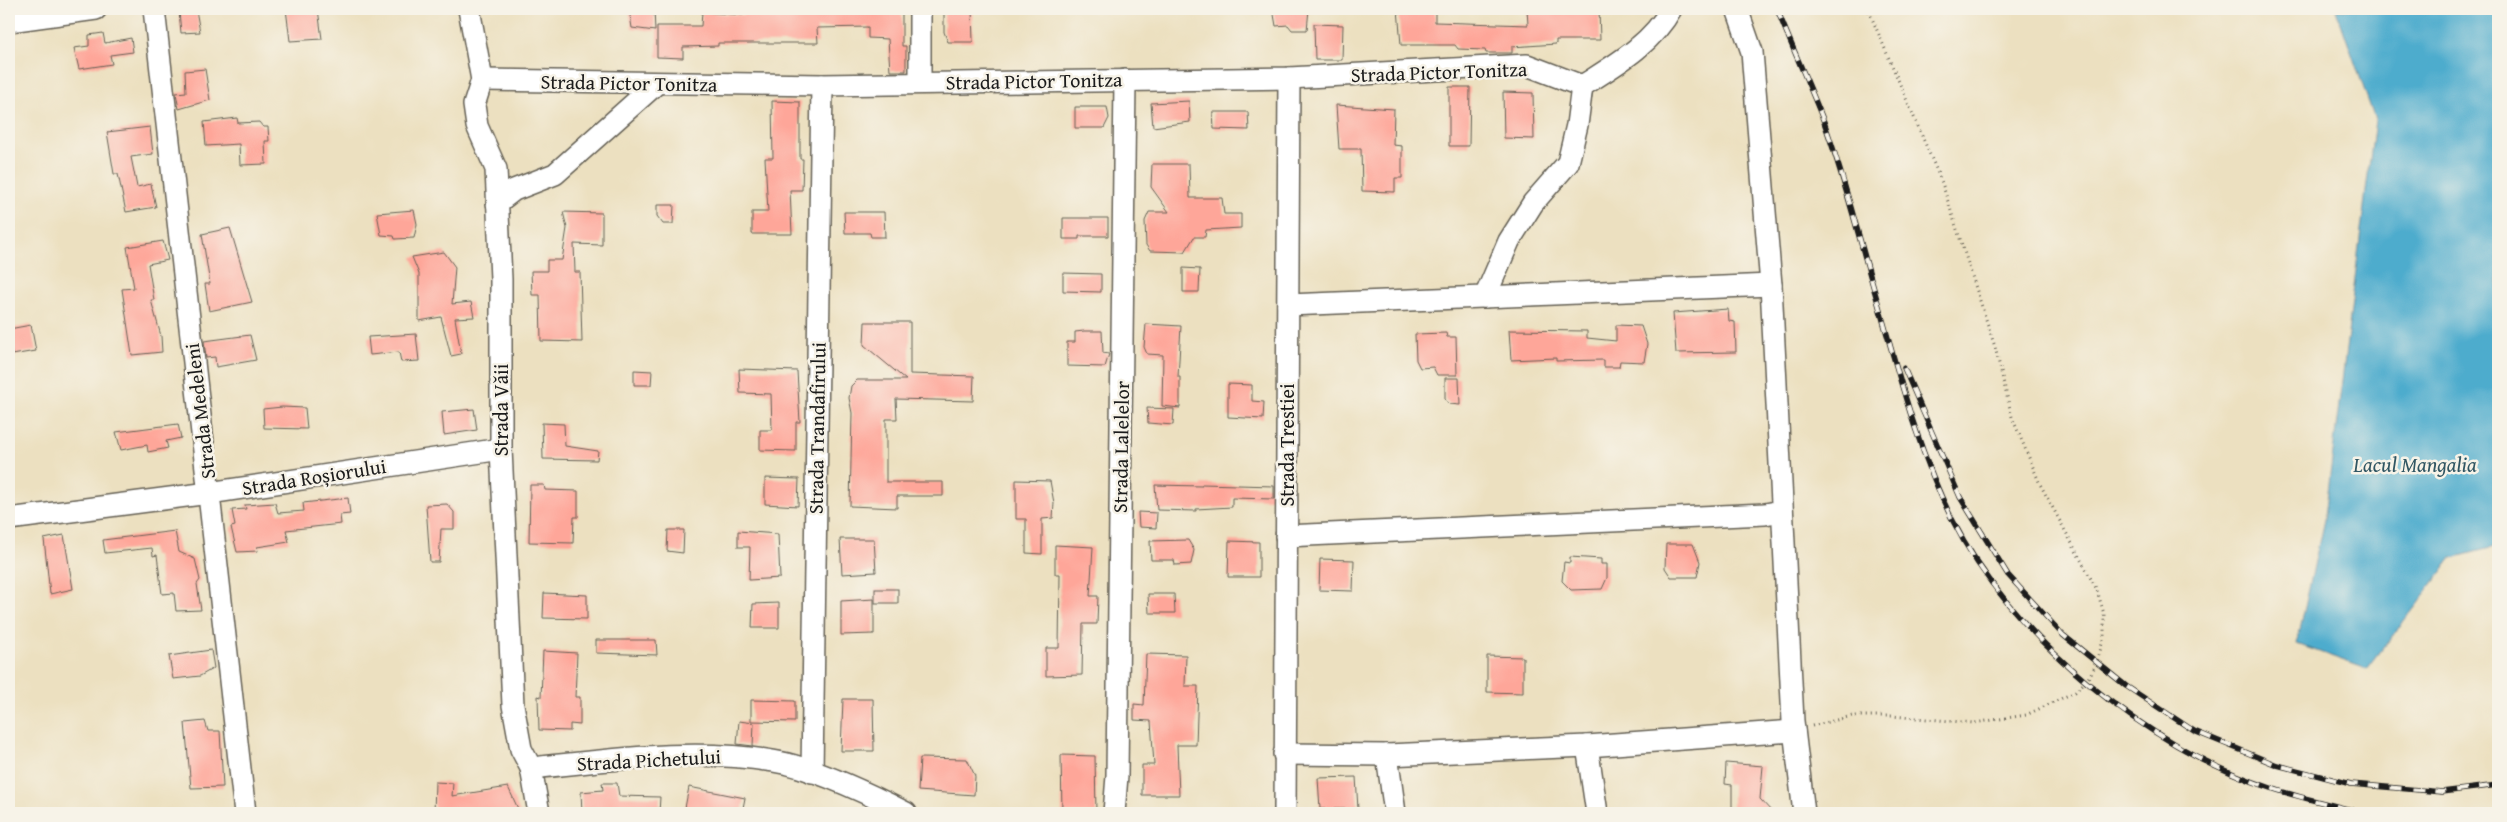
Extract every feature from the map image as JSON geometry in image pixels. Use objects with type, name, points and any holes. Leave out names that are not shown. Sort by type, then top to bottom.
[{"type":"street","points":[[9,21],[96,9]]},
{"type":"street","name":"Strada Medeleni","points":[[154,9],[245,813]]},
{"type":"street","name":"Strada Văii","points":[[468,9],[482,80],[474,105],[477,126],[496,170],[501,279],[501,449],[513,705],[520,749],[531,768],[540,813]]},
{"type":"street","points":[[920,9],[920,83]]},
{"type":"street","points":[[1485,297],[1509,241],[1533,203],[1568,163],[1577,125],[1582,86],[1631,55],[1671,9]]},
{"type":"street","points":[[1737,9],[1752,52],[1770,285],[1794,731],[1804,813]]},
{"type":"street","name":"Strada Pictor Tonitza","points":[[482,80],[822,85],[1289,78],[1527,65],[1582,86]]},
{"type":"street","name":"Strada Trestiei","points":[[1285,813],[1289,78]]},
{"type":"street","name":"Strada Lalelelor","points":[[1114,813],[1117,776],[1125,80]]},
{"type":"street","points":[[497,203],[514,190],[555,174],[656,84]]},
{"type":"street","name":"Strada Trandafirului","points":[[812,772],[822,85]]},
{"type":"street","points":[[1288,305],[1770,285]]},
{"type":"street","name":"Strada Roșiorului","points":[[9,519],[501,449]]},
{"type":"street","points":[[1286,536],[1765,514],[1782,511]]},
{"type":"street","points":[[1284,754],[1387,756],[1587,746],[1794,731]]},
{"type":"street","points":[[1587,746],[1596,813]]},
{"type":"street","name":"Strada Pichetului","points":[[531,768],[636,757],[708,754],[774,761],[812,772],[906,813]]},
{"type":"street","points":[[1387,756],[1395,813]]},
{"type":"path","points":[[1794,731],[1852,716],[1892,716],[1974,723],[2026,715],[2074,692],[2087,680],[2098,663],[2104,636],[2104,614],[2097,590],[2040,484],[2012,417],[1995,347],[1942,183],[1868,9]]},
{"type":"water","name":"Lacul Mangalia","points":[[2336,9],[2498,9],[2498,546],[2452,558],[2367,669],[2297,644],[2325,515],[2375,120]]},
{"type":"building","points":[[286,9],[318,9],[322,39],[290,41]]},
{"type":"building","points":[[629,9],[654,9],[655,31],[632,28]]},
{"type":"building","points":[[779,9],[895,9],[902,11],[902,46],[906,46],[906,71],[890,71],[888,39],[868,38],[868,27],[817,28],[818,43],[718,43],[718,46],[683,47],[683,58],[657,57],[657,26],[701,26],[702,12],[743,15],[744,13],[779,13]]},
{"type":"building","points":[[944,9],[972,9],[973,42],[948,42],[944,32]]},
{"type":"building","points":[[1273,9],[1309,9],[1307,30],[1292,30],[1288,25],[1276,26]]},
{"type":"building","points":[[1398,9],[1435,9],[1435,22],[1528,25],[1527,9],[1599,9],[1600,40],[1556,40],[1556,44],[1512,47],[1512,53],[1486,53],[1485,50],[1458,49],[1455,45],[1401,45]]},
{"type":"building","points":[[196,10],[200,32],[181,33],[179,11]]},
{"type":"building","points":[[1314,24],[1343,25],[1342,60],[1315,60]]},
{"type":"building","points":[[103,33],[105,43],[131,38],[133,52],[110,55],[112,64],[79,69],[74,48],[89,46],[89,35]]},
{"type":"building","points":[[205,69],[210,100],[179,109],[176,93],[186,92],[185,71]]},
{"type":"building","points":[[1449,87],[1470,87],[1469,146],[1449,146]]},
{"type":"building","points":[[1503,92],[1533,93],[1534,139],[1504,138]]},
{"type":"building","points":[[772,101],[800,102],[800,159],[803,159],[802,190],[790,190],[792,234],[752,234],[752,212],[768,212],[765,158],[773,158]]},
{"type":"building","points":[[1189,101],[1190,122],[1153,127],[1151,103]]},
{"type":"building","points":[[1336,105],[1394,109],[1393,145],[1402,146],[1402,178],[1395,178],[1395,192],[1362,191],[1361,149],[1339,149]]},
{"type":"building","points":[[1075,107],[1107,107],[1109,118],[1104,128],[1075,128]]},
{"type":"building","points":[[1213,112],[1248,112],[1249,130],[1214,129]]},
{"type":"building","points":[[237,118],[238,123],[259,122],[263,127],[268,127],[269,141],[265,141],[266,164],[240,165],[239,144],[206,146],[204,122]]},
{"type":"building","points":[[150,127],[153,154],[131,157],[137,187],[151,184],[156,207],[126,212],[118,174],[114,174],[107,132]]},
{"type":"building","points":[[1152,164],[1189,164],[1190,198],[1222,198],[1224,214],[1241,214],[1241,228],[1206,230],[1205,237],[1194,237],[1185,252],[1150,251],[1146,245],[1145,221],[1149,212],[1169,212],[1151,187]]},
{"type":"building","points":[[657,205],[674,205],[673,224],[663,224],[657,216]]},
{"type":"building","points":[[414,210],[417,224],[414,238],[395,239],[394,236],[381,235],[377,213]]},
{"type":"building","points":[[563,212],[602,213],[602,245],[574,244],[575,272],[580,272],[582,342],[541,341],[540,295],[532,295],[531,271],[547,271],[547,260],[562,260],[567,228]]},
{"type":"building","points":[[844,212],[884,212],[885,237],[871,237],[870,233],[845,233]]},
{"type":"building","points":[[1063,218],[1108,218],[1108,236],[1079,236],[1079,239],[1063,239]]},
{"type":"building","points":[[230,228],[252,302],[209,311],[205,284],[210,284],[202,234]]},
{"type":"building","points":[[163,241],[168,260],[148,264],[154,300],[151,300],[161,336],[162,352],[132,355],[122,289],[134,288],[127,247]]},
{"type":"building","points":[[444,252],[455,267],[452,304],[471,302],[474,317],[455,318],[461,354],[451,356],[441,317],[419,321],[419,274],[412,257]]},
{"type":"building","points":[[1183,268],[1200,269],[1199,292],[1183,292]]},
{"type":"building","points":[[1063,273],[1101,274],[1101,292],[1063,291]]},
{"type":"building","points":[[1728,309],[1729,321],[1735,322],[1736,352],[1676,353],[1673,313]]},
{"type":"building","points":[[865,322],[910,322],[910,374],[974,376],[973,401],[896,399],[897,419],[886,419],[886,482],[943,482],[943,496],[897,496],[897,508],[850,506],[852,413],[849,398],[851,386],[857,380],[906,380],[864,345]]},
{"type":"building","points":[[1146,324],[1181,326],[1178,377],[1180,377],[1180,408],[1162,406],[1163,355],[1147,354],[1144,347]]},
{"type":"building","points":[[31,325],[36,351],[12,355],[9,329]]},
{"type":"building","points":[[1616,325],[1641,326],[1647,344],[1644,362],[1620,361],[1619,367],[1604,367],[1604,360],[1556,361],[1556,358],[1511,360],[1509,330],[1587,331],[1587,338],[1616,341]]},
{"type":"building","points":[[1102,331],[1103,353],[1109,354],[1105,367],[1067,366],[1067,342],[1075,342],[1075,332]]},
{"type":"building","points":[[1446,333],[1447,337],[1456,337],[1457,375],[1437,375],[1433,367],[1420,368],[1416,360],[1415,334]]},
{"type":"building","points":[[416,334],[419,361],[401,362],[399,352],[370,355],[368,337]]},
{"type":"building","points":[[250,335],[256,360],[216,367],[215,357],[206,358],[204,341]]},
{"type":"building","points":[[739,369],[797,371],[800,422],[796,422],[796,451],[760,450],[760,430],[772,430],[771,394],[740,393]]},
{"type":"building","points":[[634,370],[652,371],[651,385],[634,385]]},
{"type":"building","points":[[1445,378],[1459,378],[1460,405],[1449,404],[1445,399]]},
{"type":"building","points":[[1228,384],[1252,385],[1252,401],[1264,402],[1263,419],[1228,417]]},
{"type":"building","points":[[282,407],[305,408],[307,429],[264,428],[263,409]]},
{"type":"building","points":[[1147,408],[1174,409],[1173,425],[1148,423]]},
{"type":"building","points":[[474,409],[477,430],[444,435],[442,412]]},
{"type":"building","points":[[542,423],[564,424],[565,446],[598,451],[597,460],[543,459]]},
{"type":"building","points":[[178,424],[181,438],[166,441],[168,448],[148,452],[147,445],[121,450],[116,432]]},
{"type":"building","points":[[765,478],[799,479],[798,506],[765,504]]},
{"type":"building","points":[[1016,480],[1050,481],[1054,503],[1053,518],[1042,519],[1042,554],[1026,553],[1026,519],[1016,519]]},
{"type":"building","points":[[1202,484],[1274,486],[1274,499],[1232,498],[1232,507],[1196,509],[1196,511],[1157,510],[1155,485],[1202,486]]},
{"type":"building","points":[[530,485],[544,485],[545,490],[578,491],[578,517],[574,517],[573,543],[529,542]]},
{"type":"building","points":[[348,498],[350,514],[340,515],[341,524],[286,530],[289,542],[257,547],[258,551],[237,552],[231,527],[235,526],[232,510],[246,509],[245,505],[275,503],[278,513],[304,511],[303,503]]},
{"type":"building","points":[[447,504],[454,512],[454,529],[441,529],[439,562],[430,562],[426,505]]},
{"type":"building","points":[[1138,512],[1157,513],[1156,528],[1139,527]]},
{"type":"building","points":[[668,530],[684,530],[683,553],[667,551]]},
{"type":"building","points":[[175,531],[179,552],[195,559],[200,580],[197,584],[201,610],[176,611],[174,593],[162,594],[157,555],[153,556],[152,548],[105,553],[103,540]]},
{"type":"building","points":[[738,531],[778,534],[780,578],[749,580],[750,547],[738,547]]},
{"type":"building","points":[[64,535],[73,589],[50,594],[44,539]]},
{"type":"building","points":[[840,539],[874,539],[876,572],[842,574]]},
{"type":"building","points":[[1188,540],[1194,550],[1191,564],[1175,565],[1174,560],[1151,560],[1150,541]]},
{"type":"building","points":[[1229,541],[1259,542],[1259,577],[1228,577]]},
{"type":"building","points":[[1666,544],[1693,544],[1700,562],[1697,577],[1671,577],[1665,568]]},
{"type":"building","points":[[1055,545],[1093,547],[1090,596],[1098,596],[1097,624],[1083,624],[1082,675],[1046,676],[1046,648],[1059,648],[1060,574],[1055,574]]},
{"type":"building","points":[[1570,557],[1601,559],[1601,564],[1607,564],[1607,578],[1602,589],[1571,590],[1562,581],[1564,562],[1570,563]]},
{"type":"building","points":[[1320,559],[1354,560],[1353,591],[1319,590]]},
{"type":"building","points":[[875,589],[898,589],[898,603],[875,603]]},
{"type":"building","points":[[544,593],[587,595],[587,619],[543,618]]},
{"type":"building","points":[[1148,594],[1174,594],[1175,613],[1149,613]]},
{"type":"building","points":[[874,599],[874,634],[841,635],[841,601]]},
{"type":"building","points":[[779,603],[779,628],[752,628],[753,604]]},
{"type":"building","points":[[596,640],[656,640],[657,655],[596,653]]},
{"type":"building","points":[[211,650],[214,668],[200,676],[173,679],[169,656]]},
{"type":"building","points":[[543,651],[577,653],[575,697],[580,697],[580,725],[570,724],[570,731],[539,730],[538,696],[541,697]]},
{"type":"building","points":[[1146,654],[1186,655],[1185,686],[1198,686],[1196,745],[1177,745],[1179,795],[1142,795],[1142,765],[1154,765],[1151,721],[1134,720],[1134,704],[1144,705]]},
{"type":"building","points":[[1487,656],[1523,657],[1523,693],[1487,692]]},
{"type":"building","points":[[843,699],[873,699],[874,751],[841,751]]},
{"type":"building","points":[[751,700],[795,701],[795,722],[751,721]]},
{"type":"building","points":[[205,721],[208,731],[220,731],[223,787],[191,788],[185,723]]},
{"type":"building","points":[[739,721],[754,723],[753,746],[737,744]]},
{"type":"building","points":[[1061,755],[1095,756],[1096,813],[1062,813]]},
{"type":"building","points":[[920,758],[967,759],[975,776],[974,795],[918,791]]},
{"type":"building","points":[[1726,763],[1763,766],[1760,799],[1773,813],[1732,813],[1732,785],[1725,784]]},
{"type":"building","points":[[1356,777],[1358,809],[1320,809],[1318,778]]},
{"type":"building","points":[[435,782],[453,783],[452,796],[508,787],[520,813],[434,813]]},
{"type":"building","points":[[602,783],[617,783],[619,796],[660,797],[659,813],[582,813],[581,792],[603,790]]},
{"type":"building","points":[[689,787],[745,798],[742,813],[684,813]]},
{"type":"railway","points":[[1777,9],[1832,144],[1900,381],[1928,465],[1952,519],[1978,563],[2009,605],[2046,645],[2087,682],[2131,716],[2177,745],[2224,770],[2282,792],[2364,813]]},
{"type":"railway","points":[[1904,368],[1960,497],[2008,575],[2063,635],[2126,686],[2194,731],[2277,765],[2351,784],[2442,792],[2498,785]]}]
